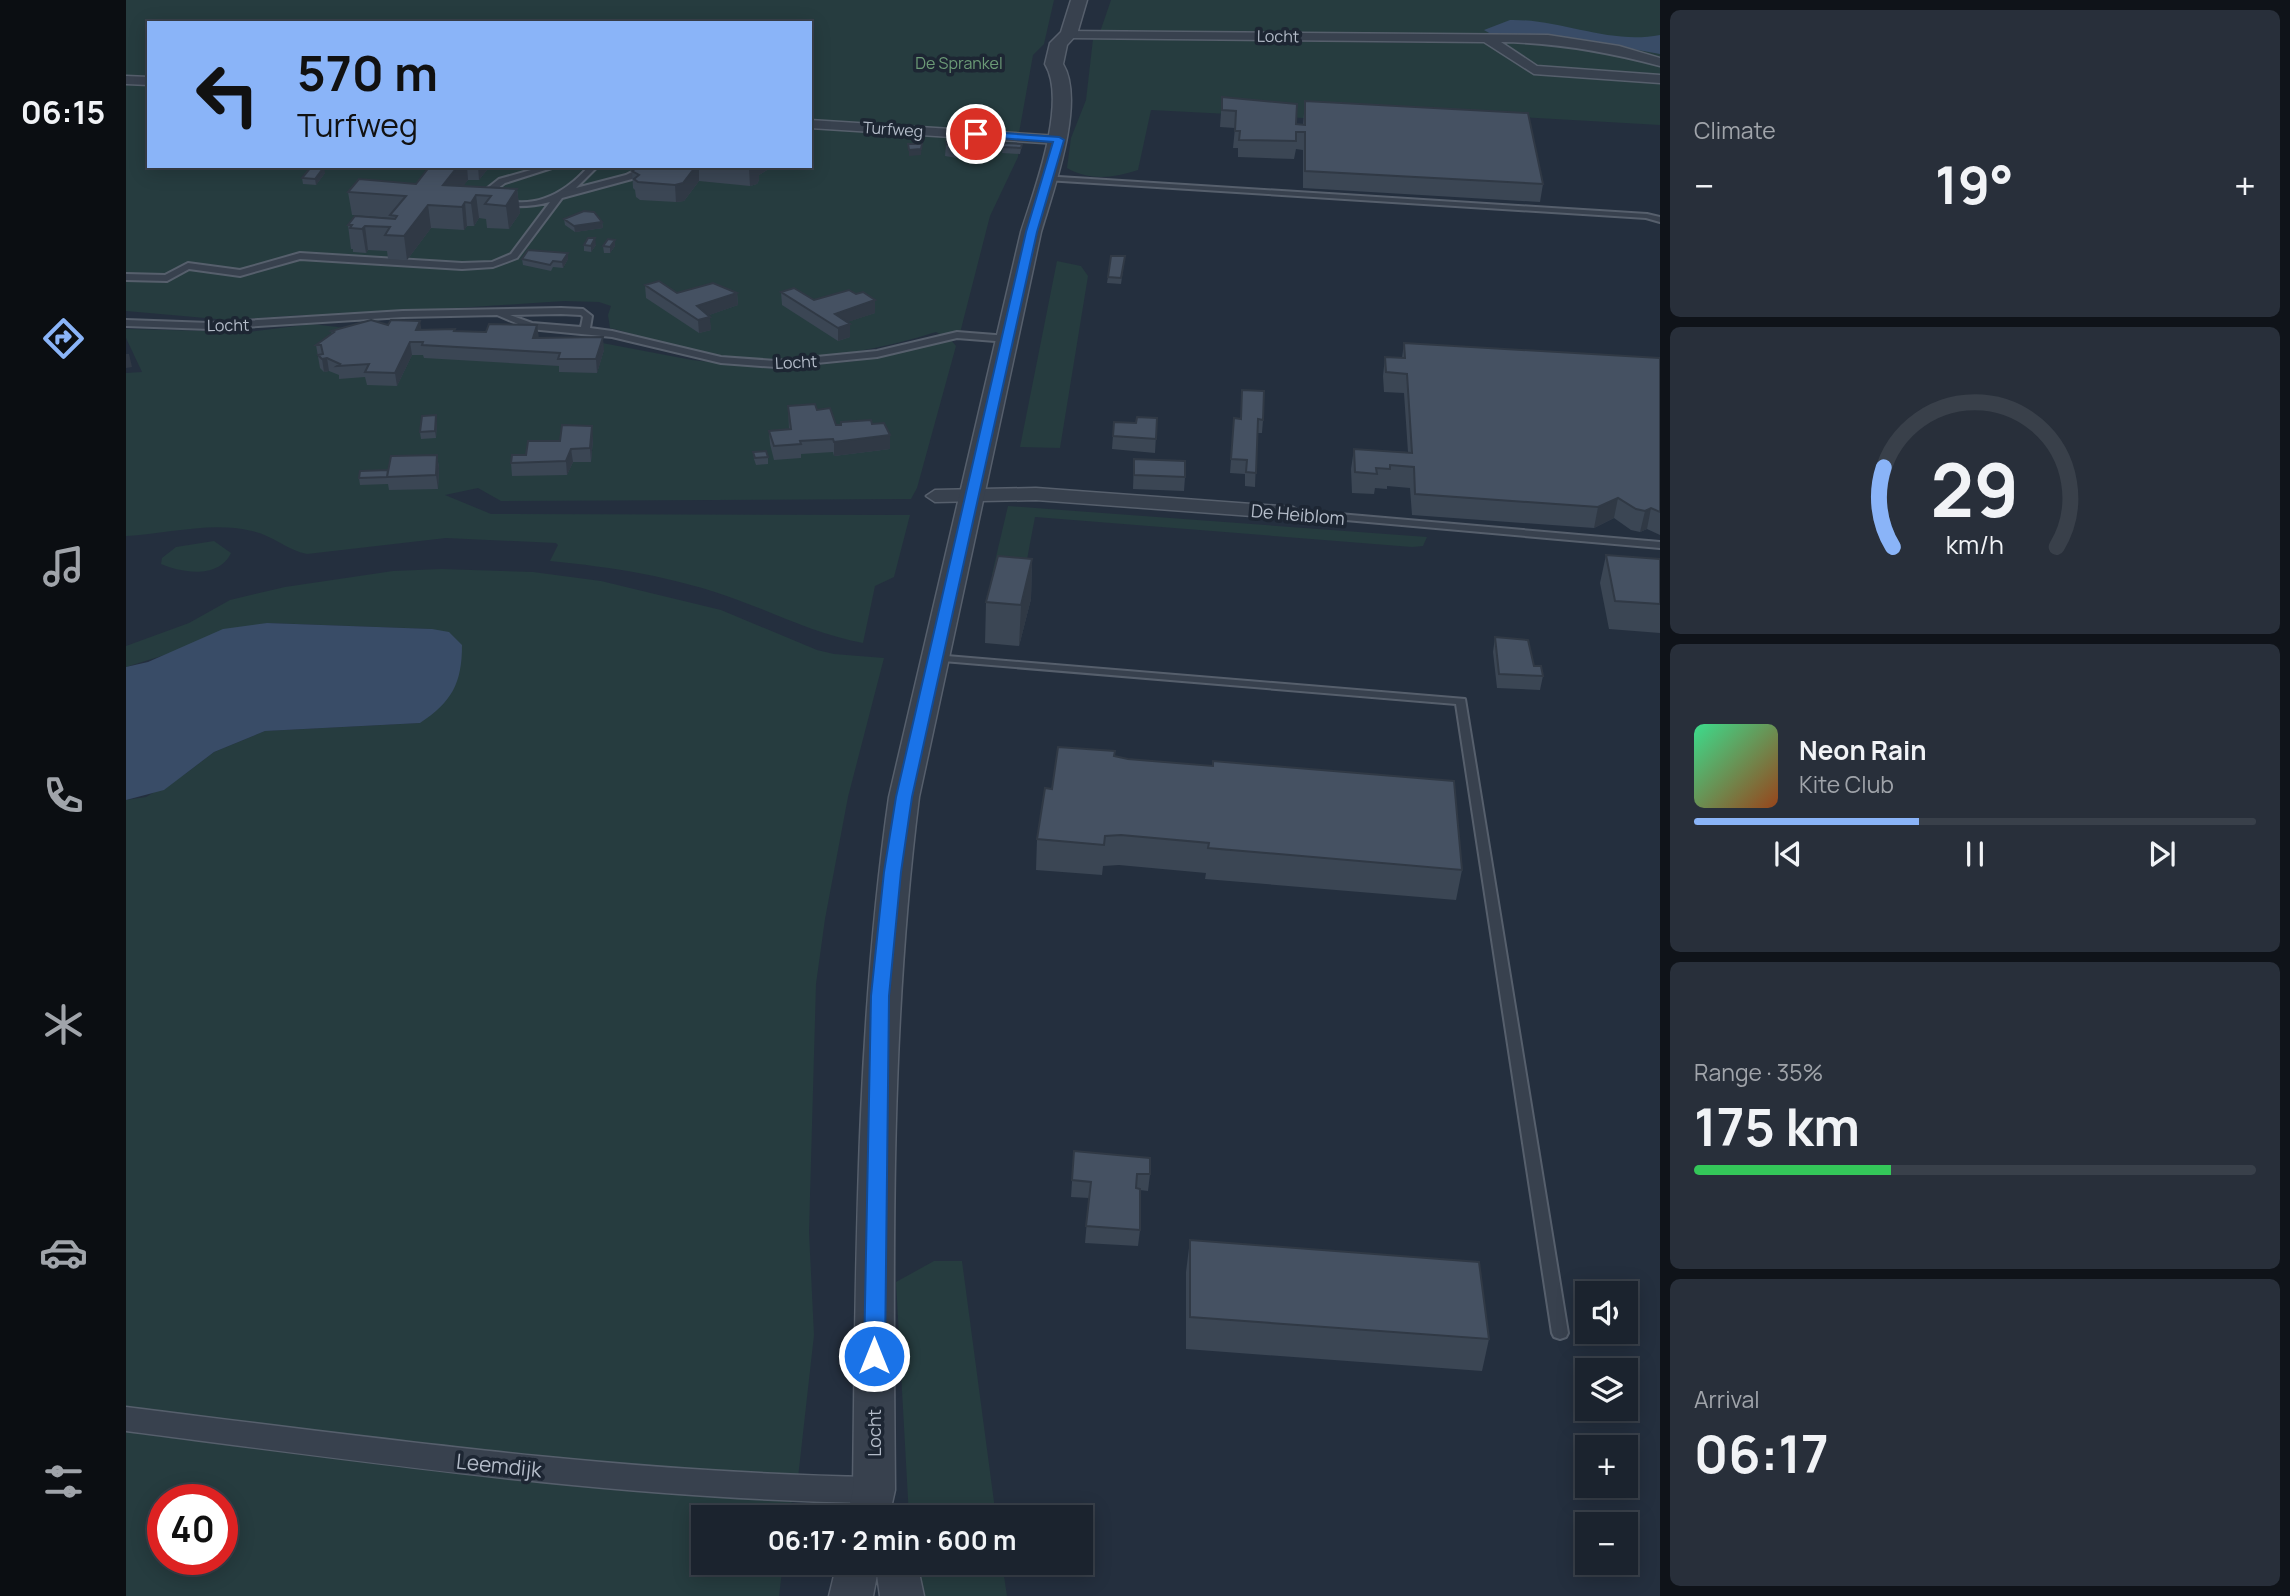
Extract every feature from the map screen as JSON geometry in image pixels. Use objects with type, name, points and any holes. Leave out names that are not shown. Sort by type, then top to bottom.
[{"type":"street","points":[[1069,34],[1077,1]]},
{"type":"street","name":"Locht","points":[[875,1505],[880,996],[902,809],[1008,339],[1046,178],[1059,140],[1060,74],[1069,65],[1074,44],[1069,34],[1548,39],[1591,45],[1660,62]]},
{"type":"street","points":[[1486,38],[1534,70],[1660,79]]},
{"type":"street","points":[[126,80],[147,81]]},
{"type":"street","name":"Turfweg","points":[[812,124],[1059,140]]},
{"type":"street","name":"De Heiblom","points":[[935,496],[1036,494],[1293,513]]},
{"type":"street","name":"Leemdijk","points":[[126,1419],[648,1481],[804,1490],[863,1505]]},
{"type":"street","points":[[851,1596],[855,1575]]},
{"type":"street","points":[[898,1575],[902,1596]]},
{"type":"lane","points":[[546,168],[510,177],[484,194],[498,201],[528,203],[628,177],[647,168]]},
{"type":"lane","points":[[126,277],[167,278],[188,266],[240,273],[300,256],[462,266],[493,264],[514,256],[562,195],[592,168]]},
{"type":"lane","points":[[1046,178],[1647,216],[1660,220]]},
{"type":"lane","name":"Locht","points":[[496,312],[530,326],[611,334],[721,360],[776,364],[877,354],[957,335],[1008,339]]},
{"type":"lane","name":"Locht","points":[[127,323],[210,326],[496,312],[583,312],[588,316],[585,330]]},
{"type":"lane","name":"De Heiblom","points":[[1293,513],[1660,545]]},
{"type":"lane","points":[[935,658],[1461,701],[1560,1333]]},
{"type":"green space","name":"De Sprankel","points":[[126,0],[1054,0],[1044,44],[1033,55],[1019,133],[812,120],[812,21],[147,21],[147,78],[126,77]]},
{"type":"green space","points":[[1111,0],[1660,0],[1660,125],[1450,113],[1456,126],[1151,110],[1138,170],[1111,176],[1084,175],[1067,168],[1071,138],[1086,100],[1093,39],[1426,43],[1426,35],[1100,32]]},
{"type":"green space","points":[[126,85],[147,86],[147,168],[812,168],[812,128],[1010,141],[1019,147],[1018,157],[990,216],[960,333],[946,337],[936,332],[875,348],[782,359],[688,350],[610,328],[608,315],[611,306],[599,302],[564,301],[228,320],[126,311]]},
{"type":"green space","points":[[1057,261],[1081,266],[1088,276],[1060,448],[1020,447]]},
{"type":"green space","points":[[312,324],[414,336],[597,342],[692,360],[774,369],[856,361],[951,340],[956,346],[917,488],[911,499],[501,501],[478,488],[445,495],[491,514],[910,515],[894,577],[875,586],[863,643],[814,630],[713,591],[620,570],[550,561],[558,545],[556,543],[446,538],[307,554],[259,533],[236,528],[205,528],[126,536],[126,373],[142,372],[126,338],[126,329],[249,332]]},
{"type":"green space","points":[[1008,506],[1427,537],[1423,546],[1412,547],[1035,517],[1025,570],[992,574]]},
{"type":"green space","points":[[214,541],[231,553],[218,567],[199,572],[179,570],[161,564],[162,558],[176,547]]},
{"type":"green space","points":[[441,569],[533,572],[601,581],[721,610],[817,650],[884,658],[848,797],[816,984],[809,1232],[814,1335],[798,1478],[657,1473],[126,1410],[126,800],[146,797],[185,774],[214,752],[265,731],[420,723],[432,629],[267,623],[126,667],[126,646],[189,623],[230,600],[285,587],[393,571]]},
{"type":"green space","points":[[934,1261],[962,1261],[994,1505],[908,1505],[896,1282]]},
{"type":"green space","points":[[126,1429],[792,1500],[791,1505],[691,1505],[691,1575],[782,1575],[779,1596],[126,1596]]},
{"type":"green space","points":[[912,1575],[1004,1575],[1007,1596],[913,1596]]},
{"type":"water","points":[[1510,20],[1548,23],[1622,37],[1660,35],[1660,54],[1554,35],[1491,34],[1484,30]]},
{"type":"water","points":[[267,623],[432,629],[449,632],[462,645],[457,681],[440,707],[420,723],[265,731],[214,752],[164,790],[126,800],[126,667],[148,662],[223,629]]},
{"type":"building","points":[[1222,97],[1297,104],[1296,124],[1305,125],[1305,101],[1528,113],[1543,184],[1305,171],[1305,132],[1296,132],[1296,141],[1239,140],[1240,131],[1235,131],[1236,111],[1222,110]]},
{"type":"building","points":[[950,131],[969,132],[964,148],[946,144]]},
{"type":"building","points":[[1003,143],[1022,144],[1021,148],[1003,147]]},
{"type":"building","points":[[908,144],[922,144],[921,149],[909,150]]},
{"type":"building","points":[[310,168],[323,168],[315,179],[302,178]]},
{"type":"building","points":[[428,168],[456,168],[443,185],[517,189],[506,206],[485,204],[491,196],[476,195],[471,203],[465,202],[462,207],[428,205],[404,236],[385,235],[390,227],[365,226],[362,229],[350,228],[352,225],[348,225],[355,216],[395,219],[397,216],[390,215],[406,196],[348,192],[359,179],[416,184]]},
{"type":"building","points":[[637,168],[694,168],[683,183],[675,185],[638,182],[634,179],[639,175],[632,171]]},
{"type":"building","points":[[584,211],[594,212],[602,222],[574,226],[564,219]]},
{"type":"building","points":[[588,238],[595,238],[591,246],[584,245]]},
{"type":"building","points":[[608,239],[615,240],[610,247],[603,246]]},
{"type":"building","points":[[528,250],[568,253],[562,262],[553,261],[550,265],[522,259]]},
{"type":"building","points":[[1111,256],[1125,256],[1121,278],[1108,277]]},
{"type":"building","points":[[659,281],[677,293],[713,283],[737,293],[697,306],[710,317],[698,320],[645,285]]},
{"type":"building","points":[[794,288],[814,300],[849,290],[856,294],[863,292],[875,300],[835,314],[850,324],[838,328],[781,292]]},
{"type":"building","points":[[371,320],[388,325],[391,320],[420,321],[416,330],[455,329],[454,331],[486,332],[489,324],[537,325],[533,338],[603,337],[596,359],[558,359],[560,353],[422,345],[423,342],[410,342],[395,373],[365,372],[369,364],[337,366],[340,364],[327,358],[322,359],[318,355],[323,354],[321,345],[316,345],[334,332],[331,331]]},
{"type":"building","points":[[1404,343],[1660,358],[1660,512],[1651,508],[1645,511],[1636,509],[1618,498],[1598,507],[1415,494],[1414,467],[1390,465],[1390,469],[1376,468],[1377,474],[1355,472],[1354,449],[1412,453],[1407,374],[1386,372],[1385,357],[1405,358]]},
{"type":"building","points":[[1242,390],[1264,391],[1263,420],[1258,419],[1256,473],[1246,472],[1247,460],[1231,459],[1234,418],[1241,419]]},
{"type":"building","points":[[815,404],[817,410],[830,408],[836,425],[841,425],[841,422],[871,420],[872,424],[884,423],[890,435],[834,442],[833,439],[800,441],[801,444],[774,446],[769,431],[791,429],[788,406]]},
{"type":"building","points":[[436,415],[435,431],[420,432],[422,416]]},
{"type":"building","points":[[1137,417],[1157,418],[1156,439],[1113,436],[1114,422],[1136,423]]},
{"type":"building","points":[[562,425],[592,426],[590,448],[571,449],[566,461],[511,463],[512,455],[526,455],[528,441],[560,441]]},
{"type":"building","points":[[766,451],[768,457],[755,458],[753,452]]},
{"type":"building","points":[[437,455],[436,475],[387,477],[391,456]]},
{"type":"building","points":[[1134,459],[1185,461],[1185,477],[1134,475]]},
{"type":"building","points":[[388,470],[388,477],[359,478],[360,471]]},
{"type":"building","points":[[1606,555],[1660,559],[1660,604],[1615,601]]},
{"type":"building","points":[[998,556],[1032,559],[1021,605],[986,602]]},
{"type":"building","points":[[1495,637],[1528,640],[1534,666],[1541,666],[1543,676],[1499,674]]},
{"type":"building","points":[[1058,747],[1115,751],[1114,756],[1128,759],[1213,766],[1213,761],[1454,781],[1462,870],[1208,848],[1209,843],[1121,835],[1105,836],[1104,845],[1037,839],[1045,788],[1052,789]]},
{"type":"building","points":[[1074,1151],[1150,1158],[1150,1174],[1137,1174],[1136,1188],[1140,1189],[1140,1230],[1086,1226],[1091,1182],[1072,1180]]},
{"type":"building","points":[[1190,1240],[1479,1262],[1489,1339],[1190,1317]]},
{"type":"route","points":[[874,1356],[880,996],[892,872],[904,797],[1031,232],[1059,140],[976,134]]}]
